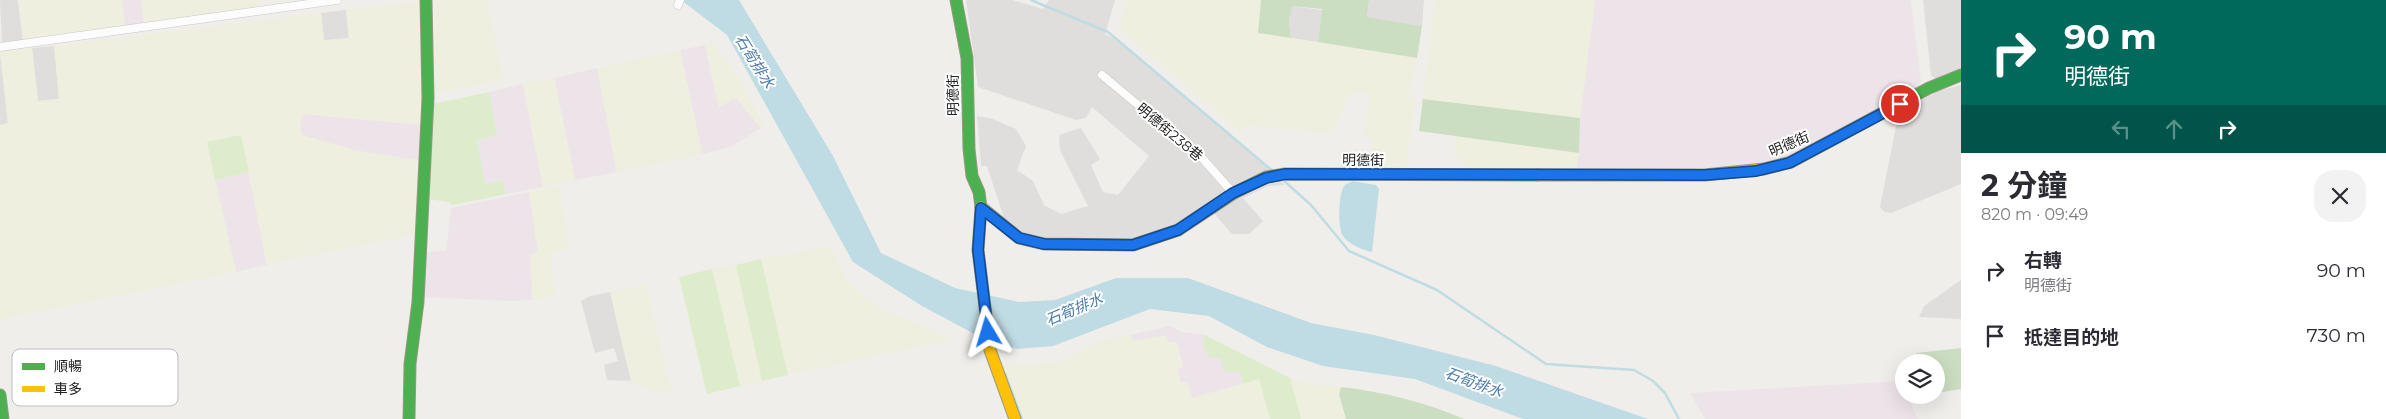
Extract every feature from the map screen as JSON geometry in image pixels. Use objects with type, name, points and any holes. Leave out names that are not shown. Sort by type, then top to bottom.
[{"type":"street","points":[[0,48],[337,0]]},
{"type":"street","points":[[409,419],[410,364],[418,302],[428,98],[426,0]]},
{"type":"street","name":"明德街","points":[[956,0],[967,58],[969,150],[972,176],[979,192],[981,208],[1019,238],[1044,244],[1133,245],[1178,230],[1233,193],[1266,178],[1285,174],[1705,175],[1756,171],[1780,166],[1798,159],[1929,88],[1961,75]]},
{"type":"street","name":"明德街238巷","points":[[1102,76],[1203,159],[1233,193]]},
{"type":"street","points":[[981,208],[978,250],[990,350],[1015,419]]},
{"type":"street","points":[[0,395],[3,419]]},
{"type":"shaded area","points":[[0,0],[18,0],[23,40],[2,42]]},
{"type":"shaded area","points":[[122,0],[141,0],[144,25],[125,28]]},
{"type":"shaded area","points":[[966,0],[1012,0],[1043,9],[1049,0],[1115,0],[1105,34],[1117,40],[1268,168],[1285,185],[1268,186],[1243,198],[1263,221],[1249,234],[1232,234],[1210,209],[1145,240],[1043,239],[1023,234],[1005,221],[987,166],[981,166],[977,116],[990,118],[1016,129],[1026,146],[1017,170],[1033,181],[1044,205],[1061,214],[1088,206],[1060,150],[1059,135],[1081,128],[1100,159],[1091,165],[1103,192],[1118,195],[1149,156],[1092,107],[1086,118],[1076,120],[978,87]]},
{"type":"shaded area","points":[[1369,0],[1424,0],[1422,26],[1367,17]]},
{"type":"shaded area","points":[[1595,0],[1911,0],[1921,81],[1917,90],[1797,153],[1771,162],[1729,168],[1576,171],[1579,153],[1580,118]]},
{"type":"shaded area","points":[[1923,0],[1961,0],[1961,72],[1936,80],[1931,75]]},
{"type":"shaded area","points":[[1291,6],[1322,10],[1318,42],[1291,38],[1289,21]]},
{"type":"shaded area","points":[[346,10],[349,38],[324,41],[321,13]]},
{"type":"shaded area","points":[[705,45],[719,108],[732,99],[737,99],[761,128],[730,147],[702,154],[680,50]]},
{"type":"shaded area","points":[[54,46],[60,99],[38,101],[32,48]]},
{"type":"shaded area","points":[[0,52],[8,123],[0,125]]},
{"type":"shaded area","points":[[597,68],[617,172],[575,180],[554,78]]},
{"type":"shaded area","points":[[523,84],[543,187],[506,194],[503,180],[485,184],[477,139],[497,135],[489,92]]},
{"type":"shaded area","points":[[1961,85],[1961,184],[1891,213],[1884,212],[1880,207],[1897,122],[1915,104],[1938,91]]},
{"type":"shaded area","points":[[305,114],[422,125],[421,161],[353,150],[301,135],[300,119]]},
{"type":"shaded area","points":[[249,172],[267,265],[236,272],[215,180]]},
{"type":"shaded area","points":[[529,192],[538,252],[531,254],[532,300],[509,301],[422,297],[424,252],[446,251],[451,208]]},
{"type":"shaded area","points":[[1961,280],[1961,319],[1919,317],[1924,306]]},
{"type":"shaded area","points":[[610,292],[631,381],[607,380],[604,365],[618,361],[614,348],[595,353],[581,301],[590,296]]},
{"type":"shaded area","points":[[1170,326],[1181,332],[1205,335],[1203,343],[1205,352],[1221,358],[1240,371],[1243,384],[1192,398],[1180,382],[1178,369],[1183,367],[1166,336],[1134,341],[1113,419],[1098,342]]},
{"type":"shaded area","points":[[1895,382],[1895,404],[1911,404],[1918,419],[1705,419],[1690,393]]},
{"type":"green space","points":[[18,0],[122,0],[125,28],[23,40]]},
{"type":"green space","points":[[141,0],[259,0],[260,12],[144,25]]},
{"type":"green space","points":[[436,0],[487,0],[503,80],[437,93],[433,89]]},
{"type":"green space","points":[[1126,0],[1261,0],[1258,33],[1417,58],[1409,99],[1415,100],[1406,171],[1369,172],[1373,138],[1363,137],[1371,94],[1351,92],[1332,134],[1250,125],[1239,131],[1120,29]]},
{"type":"green space","points":[[1261,0],[1369,0],[1367,17],[1422,26],[1417,58],[1318,42],[1322,9],[1292,6],[1289,21],[1291,38],[1258,33]]},
{"type":"green space","points":[[1435,0],[1595,0],[1580,118],[1423,99]]},
{"type":"green space","points":[[425,1],[422,125],[305,114],[300,119],[302,135],[353,150],[421,161],[418,234],[267,265],[241,135],[207,143],[236,272],[0,320],[0,125],[8,123],[0,52],[32,48],[38,101],[59,99],[54,46],[321,13],[324,40],[349,38],[346,10]]},
{"type":"green space","points":[[712,43],[740,79],[765,126],[761,128],[737,99],[732,99],[719,108],[705,45]]},
{"type":"green space","points":[[680,50],[702,154],[617,172],[597,68]]},
{"type":"green space","points":[[554,78],[575,180],[543,187],[523,84]]},
{"type":"green space","points":[[489,92],[497,135],[477,140],[485,184],[503,180],[506,194],[452,205],[449,202],[427,199],[433,104]]},
{"type":"green space","points":[[1423,99],[1580,118],[1579,153],[1419,131]]},
{"type":"green space","points":[[241,135],[249,172],[215,180],[207,142]]},
{"type":"green space","points":[[1454,136],[1579,153],[1576,171],[1474,171],[1464,167],[1454,149]]},
{"type":"green space","points":[[559,186],[569,249],[550,253],[556,296],[532,300],[531,254],[538,252],[529,192]]},
{"type":"green space","points":[[830,246],[846,278],[866,298],[880,308],[948,337],[941,342],[788,375],[761,259]]},
{"type":"green space","points":[[761,259],[788,375],[762,381],[736,265]]},
{"type":"green space","points":[[736,265],[762,381],[740,386],[712,269]]},
{"type":"green space","points":[[712,269],[740,386],[707,394],[679,277]]},
{"type":"green space","points":[[646,284],[671,391],[649,390],[631,381],[610,292]]},
{"type":"green space","points":[[1130,334],[1134,341],[1166,335],[1168,342],[1177,342],[1183,367],[1178,369],[1180,382],[1187,381],[1192,398],[1259,379],[1270,419],[1022,419],[1000,361],[1026,365],[1058,362],[1098,342]]},
{"type":"green space","points":[[1205,335],[1290,378],[1301,419],[1270,419],[1259,379],[1243,384],[1240,371],[1225,372],[1221,358],[1211,358],[1205,350],[1203,342]]},
{"type":"green space","points":[[1961,348],[1961,389],[1945,392],[1945,354],[1916,353]]},
{"type":"green space","points":[[1290,378],[1317,385],[1341,387],[1339,394],[1346,419],[1301,419]]},
{"type":"green space","points":[[1341,387],[1404,398],[1464,419],[1346,419],[1339,394]]},
{"type":"water","name":"石筍排水","points":[[681,0],[739,0],[833,156],[881,253],[955,288],[1019,302],[1055,300],[1116,278],[1188,278],[1311,323],[1374,335],[1496,366],[1648,419],[1523,419],[1415,379],[1323,366],[1267,347],[1209,316],[1150,309],[1053,346],[1017,349],[980,337],[922,306],[853,262],[727,35]]},
{"type":"water","points":[[1352,181],[1376,185],[1379,189],[1372,252],[1359,248],[1342,234],[1339,209],[1341,194],[1345,185]]},
{"type":"waterway","points":[[1031,0],[1108,32],[1274,172]]},
{"type":"waterway","points":[[1282,179],[1311,205],[1349,251],[1437,290],[1546,364],[1634,370],[1653,381],[1665,393],[1679,419]]},
{"type":"waterway","points":[[1005,374],[1022,419]]},
{"type":"traffic: fast","points":[[409,419],[410,364],[418,302],[428,98],[426,0]]},
{"type":"traffic: fast","points":[[956,0],[967,58],[969,149],[972,176],[979,192],[981,207],[978,250],[987,323]]},
{"type":"traffic: fast","points":[[1791,162],[1929,88],[1961,75]]},
{"type":"traffic: fast","points":[[1234,193],[1266,177],[1285,174],[1537,175]]},
{"type":"traffic: fast","points":[[0,395],[3,419]]},
{"type":"traffic: slow","points":[[1537,175],[1705,175],[1764,169],[1791,162]]},
{"type":"traffic: slow","points":[[981,207],[1019,238],[1044,244],[1133,245],[1178,230],[1234,193]]},
{"type":"traffic: slow","points":[[987,323],[990,350],[1015,419]]},
{"type":"route","points":[[988,332],[978,250],[981,208],[1019,238],[1044,244],[1133,245],[1153,240],[1178,230],[1233,193],[1266,178],[1285,174],[1705,175],[1756,171],[1780,166],[1798,159],[1900,104]]}]
